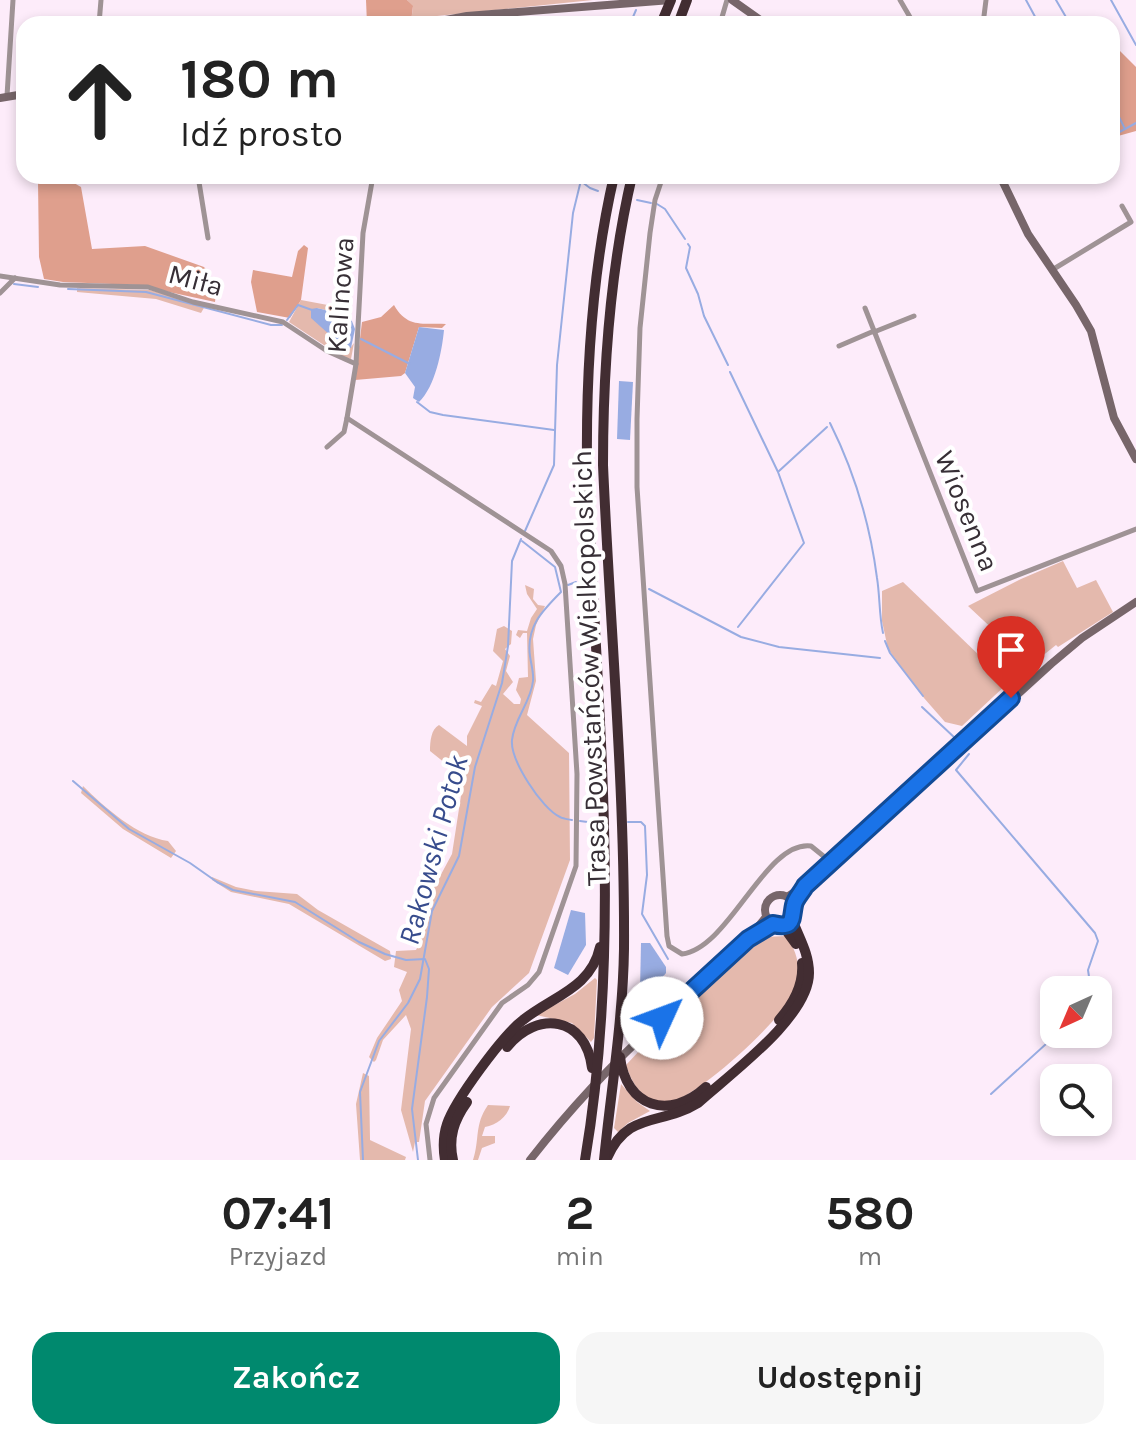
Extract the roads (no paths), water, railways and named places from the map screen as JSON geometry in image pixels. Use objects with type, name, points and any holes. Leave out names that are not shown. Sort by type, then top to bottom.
[{"type":"highway","name":"Trasa Powstańców Wielkopolskich","points":[[585,1160],[594,1102],[606,917],[586,403],[594,287],[613,184]]},
{"type":"highway","name":"Trasa Powstańców Wielkopolskich","points":[[605,1160],[618,1044],[624,950],[603,404],[612,290],[631,184]]},
{"type":"highway","points":[[445,1160],[446,1127],[455,1107],[513,1029],[574,988],[589,973],[600,951],[606,917]]},
{"type":"highway","points":[[618,1044],[625,1080],[637,1096],[661,1106],[674,1106],[700,1092],[782,1018],[792,1004],[801,981],[801,958],[790,932],[779,921]]},
{"type":"highway","points":[[605,1160],[619,1136],[631,1126],[680,1112],[698,1103],[796,1012],[804,998],[809,976],[806,950],[779,921]]},
{"type":"highway","points":[[453,1160],[451,1140],[463,1108],[509,1044],[526,1028],[536,1024],[559,1024],[570,1028],[584,1042],[592,1064],[594,1102]]},
{"type":"main road","points":[[730,0],[754,16]]},
{"type":"main road","points":[[467,16],[670,4]]},
{"type":"main road","points":[[1004,184],[1028,234],[1091,331],[1114,418],[1136,459]]},
{"type":"main road","points":[[787,897],[832,863],[1051,664],[1082,638],[1136,602]]},
{"type":"main road","points":[[530,1160],[642,1036],[748,939],[779,921],[794,905],[805,886]]},
{"type":"main road","points":[[779,921],[765,908],[769,900],[777,895],[787,897],[794,905]]},
{"type":"street","points":[[4,98],[13,0]]},
{"type":"street","points":[[199,184],[208,238]]},
{"type":"street","name":"Kalinowa","points":[[347,418],[356,364],[360,259],[372,184]]},
{"type":"street","points":[[661,184],[653,209],[640,328],[637,487],[669,946],[682,954],[699,947],[733,915],[762,877],[794,848],[811,846],[832,863]]},
{"type":"street","points":[[1052,270],[1131,222],[1122,206]]},
{"type":"street","name":"Miła","points":[[0,276],[60,285],[148,287],[193,302],[283,322],[327,351],[356,364]]},
{"type":"street","points":[[0,293],[15,278]]},
{"type":"street","name":"Wiosenna","points":[[865,308],[977,591],[1136,529]]},
{"type":"street","points":[[839,346],[914,316]]},
{"type":"street","points":[[327,447],[344,432],[347,418],[551,551],[561,566],[565,584],[577,774],[575,874],[539,972],[528,985],[502,1003],[434,1098],[426,1124],[430,1160]]},
{"type":"water","points":[[311,309],[350,316],[355,329],[351,348],[341,345],[311,318]]},
{"type":"water","points":[[419,327],[444,330],[433,378],[419,402],[413,398],[415,387],[405,373]]},
{"type":"water","points":[[619,381],[633,382],[630,440],[617,439]]},
{"type":"water","points":[[571,910],[585,913],[586,945],[568,975],[554,968]]},
{"type":"water","points":[[641,943],[650,943],[666,967],[666,973],[652,990],[640,990]]},
{"type":"waterway","points":[[1026,0],[1035,16]]},
{"type":"waterway","points":[[1056,0],[1065,16]]},
{"type":"waterway","points":[[1111,0],[1120,16]]},
{"type":"waterway","name":"Rakowski Potok","points":[[633,16],[636,10]]},
{"type":"waterway","points":[[1120,16],[1136,45]]},
{"type":"waterway","points":[[1120,119],[1125,129]]},
{"type":"waterway","points":[[1120,132],[1136,123]]},
{"type":"waterway","name":"Rakowski Potok","points":[[525,531],[554,465],[557,365],[573,213],[580,184]]},
{"type":"waterway","points":[[585,184],[598,191]]},
{"type":"waterway","points":[[637,200],[651,203]]},
{"type":"waterway","points":[[657,204],[665,209],[685,239]]},
{"type":"waterway","points":[[688,244],[686,268],[704,316],[728,365]]},
{"type":"waterway","name":"Rakowski Potok","points":[[14,284],[38,287]]},
{"type":"waterway","name":"Rakowski Potok","points":[[68,289],[146,292],[271,325],[282,325]]},
{"type":"waterway","name":"Rakowski Potok","points":[[287,320],[298,305],[312,310]]},
{"type":"waterway","name":"Rakowski Potok","points":[[361,339],[410,364]]},
{"type":"waterway","points":[[730,372],[778,472],[804,543],[738,627]]},
{"type":"waterway","name":"Rakowski Potok","points":[[417,402],[430,412],[443,415],[554,430]]},
{"type":"waterway","points":[[830,423],[854,479],[865,518],[874,558],[883,633]]},
{"type":"waterway","points":[[779,471],[827,427]]},
{"type":"waterway","name":"Rakowski Potok","points":[[363,1160],[360,1092],[379,1041],[408,1003],[420,979],[432,911],[459,856],[475,767],[502,683],[508,646],[512,561],[521,539]]},
{"type":"waterway","points":[[522,541],[555,567],[561,592],[542,613],[530,636],[533,681],[513,732],[513,749],[536,794],[553,812],[572,820]]},
{"type":"waterway","points":[[568,585],[576,582]]},
{"type":"waterway","points":[[649,589],[741,637],[779,647],[880,658]]},
{"type":"waterway","points":[[885,641],[890,653],[923,696]]},
{"type":"waterway","points":[[922,707],[956,739]]},
{"type":"waterway","points":[[969,754],[956,770],[1095,933],[1098,941],[1089,976]]},
{"type":"waterway","points":[[73,781],[129,829],[217,882],[233,890],[295,902],[359,942],[385,954],[406,960],[425,959],[429,969],[427,997],[412,1109],[418,1160]]},
{"type":"waterway","points":[[580,821],[595,823]]},
{"type":"waterway","points":[[628,822],[641,822],[645,826],[647,875],[642,914],[668,959]]},
{"type":"waterway","points":[[991,1094],[1042,1048]]}]
